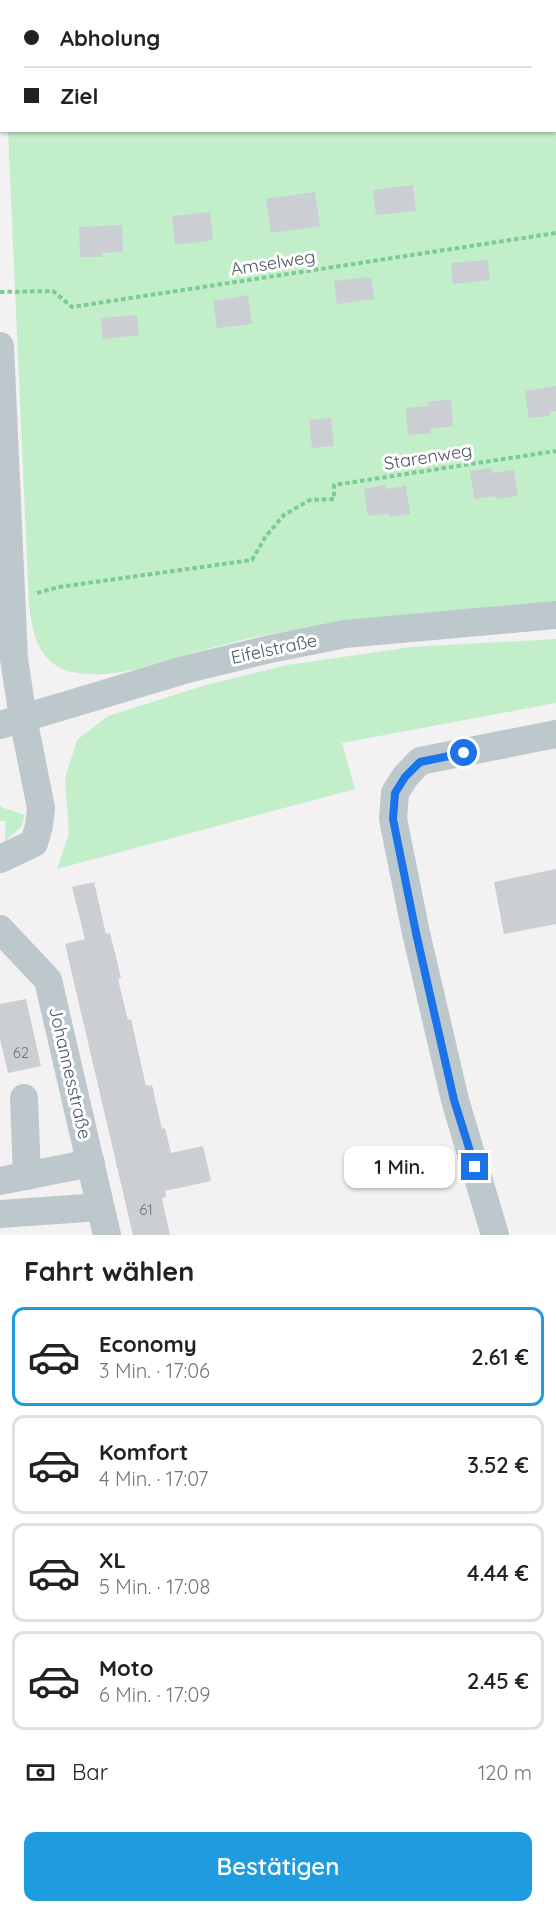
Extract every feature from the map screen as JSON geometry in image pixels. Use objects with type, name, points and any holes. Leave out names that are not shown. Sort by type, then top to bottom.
[{"type":"street","points":[[0,345],[13,599],[14,659],[11,721],[41,808],[34,843],[0,859]]},
{"type":"street","name":"Eifelstraße","points":[[11,721],[184,670],[345,634],[556,615]]},
{"type":"street","points":[[495,1235],[454,1100],[416,933],[393,819],[395,793],[405,777],[420,762],[556,734]]},
{"type":"street","name":"Johannesstraße","points":[[0,929],[48,980],[107,1235]]},
{"type":"street","points":[[24,1098],[14,1178],[91,1163]]},
{"type":"street","points":[[0,1214],[100,1207]]},
{"type":"path","name":"Amselweg","points":[[0,292],[53,291],[72,307],[556,233]]},
{"type":"path","name":"Starenweg","points":[[13,599],[59,587],[252,560],[266,536],[284,515],[310,500],[334,499],[334,485],[556,451]]},
{"type":"green space","points":[[8,132],[556,132],[556,603],[415,615],[311,627],[241,640],[142,668],[100,674],[72,672],[52,662],[45,655],[35,637],[29,605]]},
{"type":"green space","points":[[556,639],[556,703],[342,743],[355,789],[57,869],[69,833],[65,779],[77,740],[108,716],[206,685],[287,665],[412,647]]},
{"type":"green space","points":[[0,804],[1,807],[25,815],[21,827],[5,841],[6,821],[0,821]]},
{"type":"building","points":[[413,185],[416,211],[376,215],[373,190]]},
{"type":"building","points":[[315,192],[320,226],[271,233],[266,199]]},
{"type":"building","points":[[210,212],[213,240],[175,245],[172,216]]},
{"type":"building","points":[[122,225],[123,252],[102,253],[102,257],[80,257],[79,227]]},
{"type":"building","points":[[488,260],[490,280],[453,284],[451,263]]},
{"type":"building","points":[[371,277],[374,299],[337,304],[334,281]]},
{"type":"building","points":[[248,295],[252,324],[217,328],[213,301]]},
{"type":"building","points":[[137,315],[139,335],[103,339],[101,318]]},
{"type":"building","points":[[556,386],[556,411],[550,412],[550,416],[529,418],[525,391]]},
{"type":"building","points":[[451,399],[453,426],[430,429],[431,433],[408,435],[406,408],[428,406],[427,402]]},
{"type":"building","points":[[331,418],[334,446],[312,448],[309,420]]},
{"type":"building","points":[[491,468],[492,473],[514,470],[518,496],[474,499],[470,471]]},
{"type":"building","points":[[385,485],[386,489],[406,486],[410,514],[390,517],[389,513],[368,516],[364,489]]},
{"type":"building","points":[[556,869],[556,924],[504,934],[494,882]]},
{"type":"building","points":[[94,882],[106,934],[110,933],[121,978],[118,979],[128,1020],[131,1019],[146,1086],[152,1085],[162,1129],[165,1128],[171,1153],[203,1146],[211,1181],[165,1191],[166,1197],[162,1198],[170,1235],[133,1235],[65,944],[85,939],[72,887]]},
{"type":"building","points":[[26,999],[41,1066],[8,1073],[0,1039],[0,1004]]},
{"type":"route","points":[[464,753],[420,762],[405,777],[395,793],[393,819],[454,1100],[475,1167]]}]
